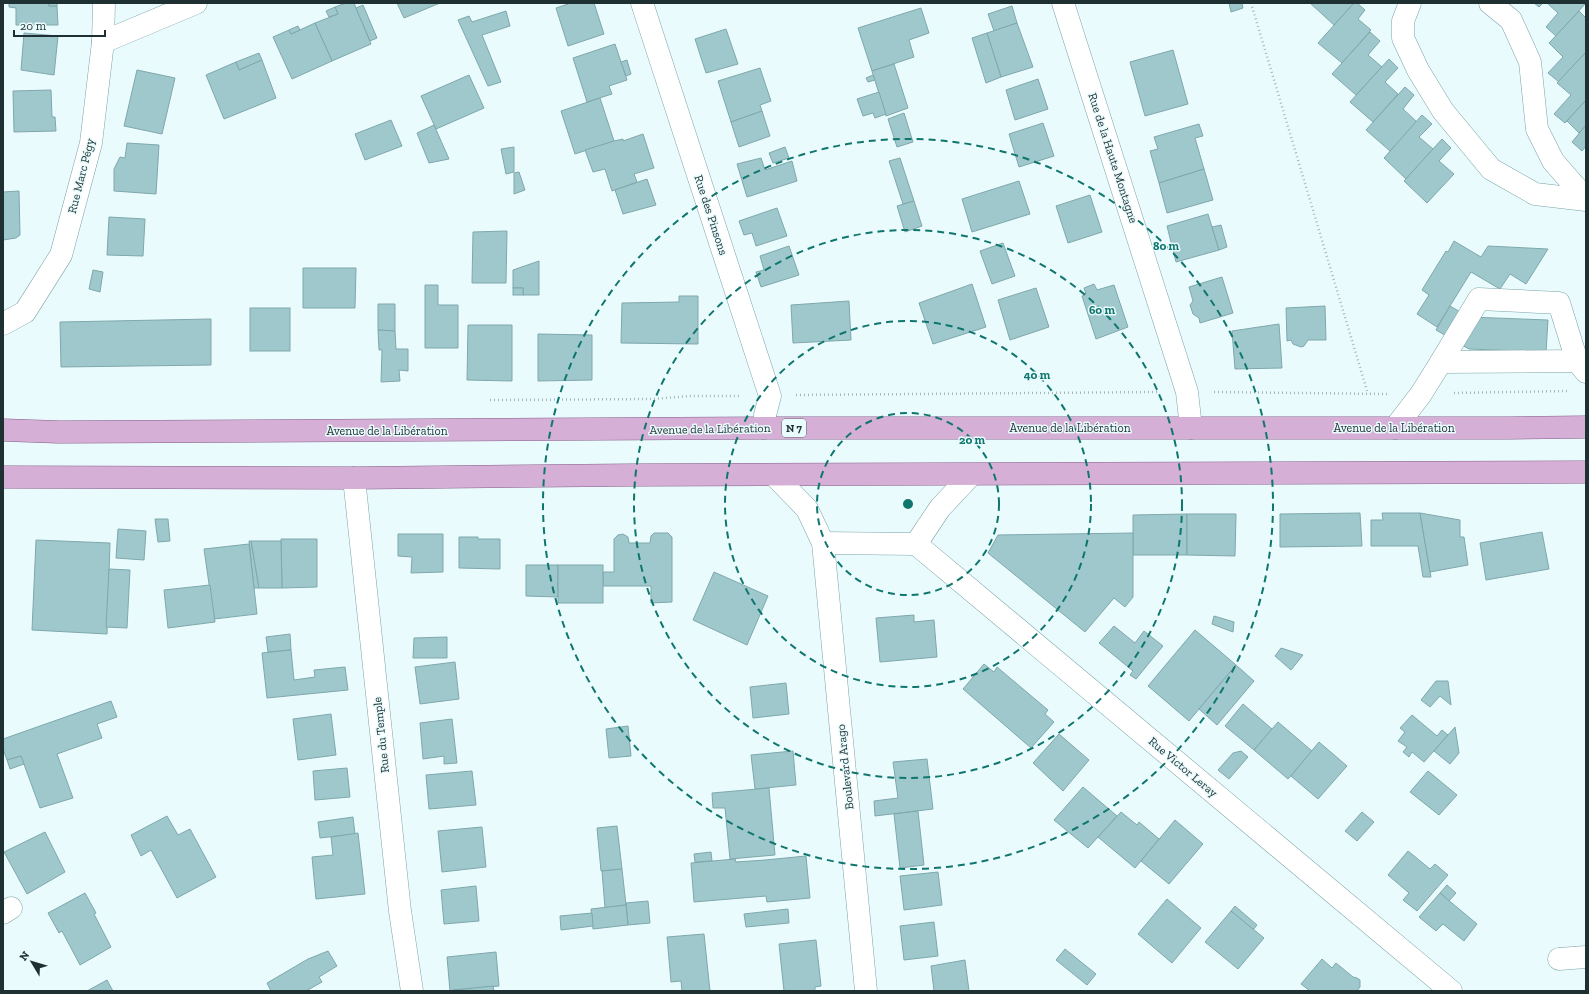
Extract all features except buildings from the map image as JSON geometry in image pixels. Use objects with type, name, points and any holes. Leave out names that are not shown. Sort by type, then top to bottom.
[{"type":"main road","name":"Avenue de la Libération","points":[[3,430],[74,432],[764,428],[1586,427]]},
{"type":"main road","points":[[3,477],[354,478],[626,475],[1586,472]]},
{"type":"street","name":"Rue Marc Pégy","points":[[3,324],[25,312],[61,255],[91,143],[103,42],[104,3]]},
{"type":"street","points":[[103,42],[196,3]]},
{"type":"street","name":"Rue des Pinsons","points":[[642,3],[770,396]]},
{"type":"street","name":"Rue de la Haute Montagne","points":[[1063,3],[1187,392],[1191,428]]},
{"type":"street","points":[[1410,3],[1404,20],[1403,38],[1418,70],[1443,111],[1491,169],[1535,194],[1586,199]]},
{"type":"street","points":[[1490,3],[1511,20],[1530,62],[1538,129],[1553,161],[1586,199]]},
{"type":"street","points":[[1395,428],[1421,394],[1440,362],[1479,298],[1559,303],[1581,367],[1440,362]]},
{"type":"street","points":[[764,428],[765,415],[770,396]]},
{"type":"street","name":"Boulevard Arago","points":[[774,475],[808,509],[823,543],[866,991]]},
{"type":"street","points":[[823,543],[916,544],[940,508],[971,475]]},
{"type":"street","name":"Rue du Temple","points":[[354,478],[400,911],[412,991]]},
{"type":"street","name":"Rue Victor Leray","points":[[916,544],[1451,991]]},
{"type":"street","points":[[1559,959],[1586,957]]},
{"type":"path","points":[[1251,3],[1368,394]]},
{"type":"path","points":[[486,400],[1187,392],[1421,394],[1571,391]]}]
